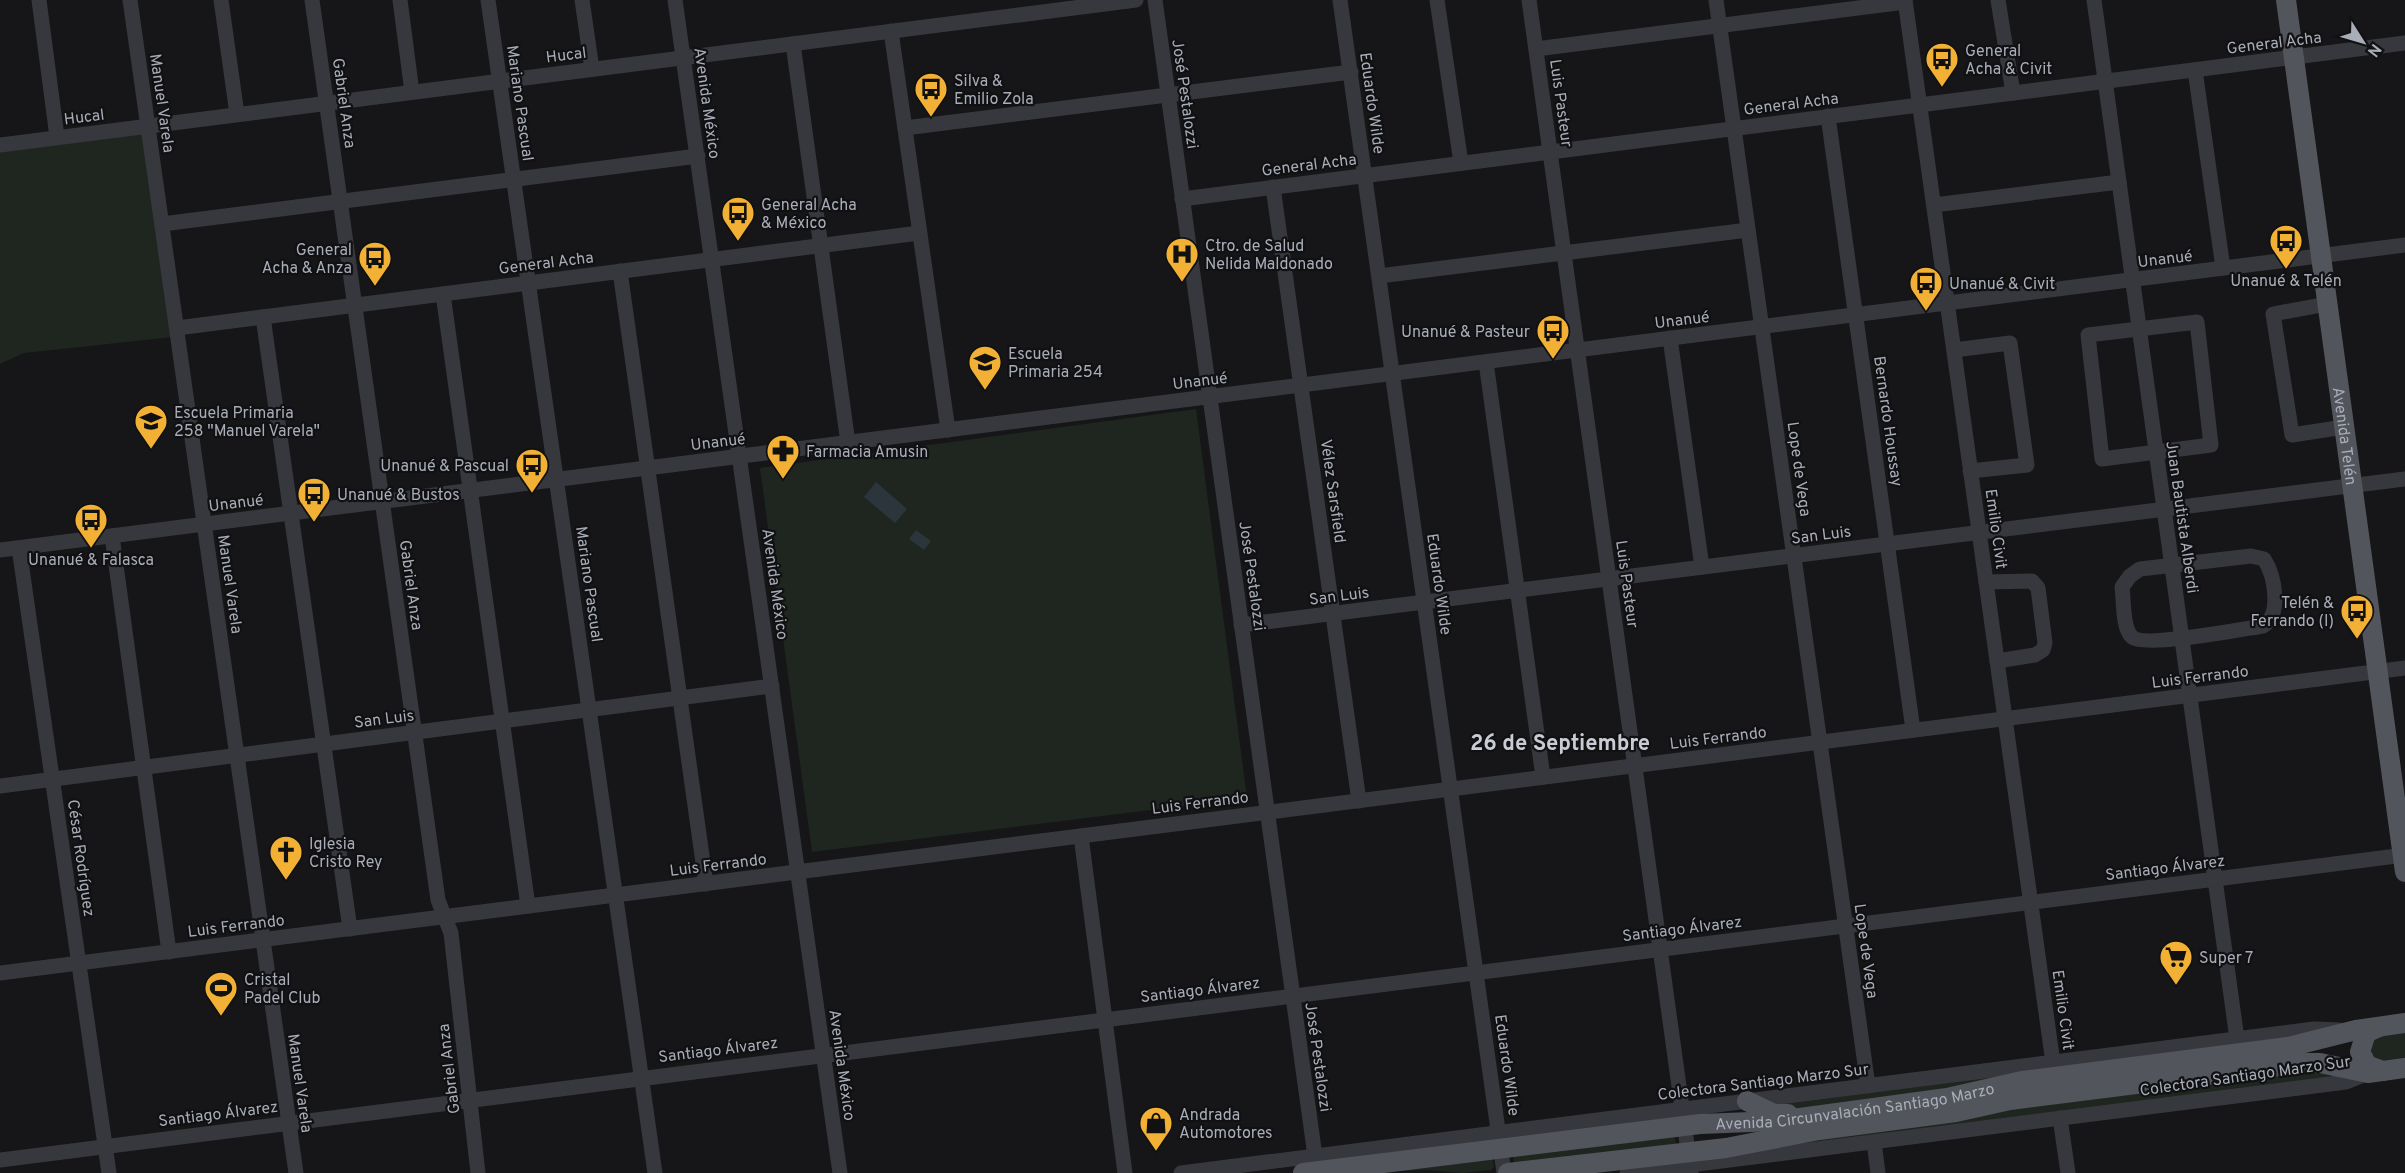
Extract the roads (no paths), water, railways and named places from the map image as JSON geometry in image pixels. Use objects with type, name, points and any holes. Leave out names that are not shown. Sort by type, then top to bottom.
[{"type":"main road","name":"Avenida Telén","points":[[2286,0],[2404,861]]},
{"type":"main road","name":"Avenida Circunvalación Santiago Marzo","points":[[1303,1173],[1500,1139],[1684,1118],[1776,1121],[1859,1110],[1947,1098],[2022,1081],[2288,1047],[2349,1032],[2405,1023]]},
{"type":"main road","points":[[2376,1072],[2367,1065],[2360,1052],[2363,1036],[2379,1027]]},
{"type":"main road","name":"Avenida Circunvalación Santiago Marzo","points":[[1506,1173],[1690,1163],[2010,1100],[2303,1063],[2319,1063],[2376,1072],[2405,1068]]},
{"type":"main road","points":[[1747,1101],[1780,1115],[1824,1110],[1859,1110]]},
{"type":"street","points":[[39,0],[57,137]]},
{"type":"street","name":"Manuel Varela","points":[[130,0],[296,1173]]},
{"type":"street","points":[[221,0],[237,114]]},
{"type":"street","name":"Gabriel Anza","points":[[312,0],[438,900],[451,933],[478,1173]]},
{"type":"street","points":[[400,0],[412,92]]},
{"type":"street","name":"Mariano Pascual","points":[[488,0],[655,1173]]},
{"type":"street","points":[[582,0],[592,69]]},
{"type":"street","name":"Avenida México","points":[[675,0],[840,1173]]},
{"type":"street","name":"Hucal","points":[[0,144],[1136,0]]},
{"type":"street","name":"José Pestalozzi","points":[[1155,0],[1315,1156]]},
{"type":"street","name":"Eduardo Wilde","points":[[1340,0],[1506,1173]]},
{"type":"street","points":[[1437,0],[1461,163]]},
{"type":"street","name":"Luis Pasteur","points":[[1529,0],[1690,1163]]},
{"type":"street","name":"Lope de Vega","points":[[1716,0],[1868,1086]]},
{"type":"street","points":[[1998,0],[2013,93]]},
{"type":"street","name":"Juan Bautista Alberdi","points":[[2094,0],[2237,1039]]},
{"type":"street","points":[[1536,49],[1905,1]]},
{"type":"street","name":"Emilio Civit","points":[[1905,1],[2053,1063]]},
{"type":"street","points":[[891,31],[948,430]]},
{"type":"street","name":"General Acha","points":[[1182,199],[2405,43]]},
{"type":"street","points":[[793,44],[848,443]]},
{"type":"street","points":[[2196,70],[2223,268]]},
{"type":"street","points":[[905,128],[1351,72]]},
{"type":"street","name":"Bernardo Houssay","points":[[1828,116],[1913,730]]},
{"type":"street","points":[[162,224],[698,156]]},
{"type":"street","points":[[1934,205],[2119,182]]},
{"type":"street","name":"Vélez Sarsfield","points":[[1273,187],[1359,801]]},
{"type":"street","points":[[1379,276],[1748,230]]},
{"type":"street","name":"General Acha","points":[[177,328],[920,232]]},
{"type":"street","name":"Unanué","points":[[0,550],[2405,245]]},
{"type":"street","points":[[620,271],[706,884]]},
{"type":"street","points":[[443,294],[528,906]]},
{"type":"street","points":[[2327,304],[2273,314],[2292,435],[2344,427]]},
{"type":"street","points":[[264,316],[350,929]]},
{"type":"street","points":[[2197,322],[2211,445],[2156,453],[2102,459],[2088,335],[2197,322]]},
{"type":"street","points":[[1670,339],[1702,567]]},
{"type":"street","points":[[1954,350],[2010,343],[2027,465],[1970,471]]},
{"type":"street","points":[[1486,362],[1543,777]]},
{"type":"street","name":"San Luis","points":[[1241,625],[2405,479]]},
{"type":"street","points":[[112,536],[169,952]]},
{"type":"street","name":"César Rodríguez","points":[[19,548],[109,1173]]},
{"type":"street","points":[[2252,556],[2264,559],[2271,569],[2275,613],[2270,622],[2263,626],[2182,638],[2140,640],[2133,638],[2128,630],[2122,587],[2130,576],[2140,569],[2252,556]]},
{"type":"street","points":[[1986,582],[2032,581],[2038,588],[2045,643],[2043,650],[2035,655],[1997,661]]},
{"type":"street","name":"Luis Ferrando","points":[[0,973],[2405,668]]},
{"type":"street","name":"San Luis","points":[[0,786],[772,686]]},
{"type":"street","points":[[1081,836],[1125,1173]]},
{"type":"street","name":"Santiago Álvarez","points":[[0,1160],[470,1098],[2215,879],[2404,861]]},
{"type":"street","name":"Colectora Santiago Marzo Sur","points":[[1684,1118],[1747,1101],[2319,1029],[2349,1032]]},
{"type":"street","name":"Colectora Santiago Marzo Sur","points":[[1627,1173],[1690,1163],[2346,1082],[2376,1072]]},
{"type":"street","points":[[2060,1118],[2068,1173]]},
{"type":"street","points":[[1181,1173],[1315,1156],[1500,1139]]},
{"type":"street","points":[[1874,1142],[1878,1173]]},
{"type":"place","name":"General Acha & Civit","points":[[1942,88]]},
{"type":"place","name":"Silva & Emilio Zola","points":[[931,118]]},
{"type":"place","name":"General Acha & México","points":[[738,242]]},
{"type":"place","name":"Unanué & Telén","points":[[2286,270]]},
{"type":"place","name":"Ctro. de Salud Nelida Maldonado","points":[[1182,283]]},
{"type":"place","name":"General Acha & Anza","points":[[375,287]]},
{"type":"place","name":"Unanué & Civit","points":[[1926,312]]},
{"type":"place","name":"Unanué & Pasteur","points":[[1553,360]]},
{"type":"place","name":"Escuela Primaria 254","points":[[985,391]]},
{"type":"place","name":"Escuela Primaria 258 \"Manuel Varela\"","points":[[151,450]]},
{"type":"place","name":"Farmacia Amusin","points":[[783,480]]},
{"type":"place","name":"Unanué & Pascual","points":[[532,494]]},
{"type":"place","name":"Unanué & Bustos","points":[[314,523]]},
{"type":"place","name":"Unanué & Falasca","points":[[91,549]]},
{"type":"place","name":"Telén & Ferrando (I)","points":[[2357,640]]},
{"type":"place","name":"Iglesia Cristo Rey","points":[[286,881]]},
{"type":"place","name":"Super 7","points":[[2176,986]]},
{"type":"place","name":"Cristal Padel Club","points":[[221,1017]]},
{"type":"place","name":"Andrada Automotores","points":[[1156,1152]]},
{"type":"district","name":"26 de Septiembre","points":[[1560,742]]}]
